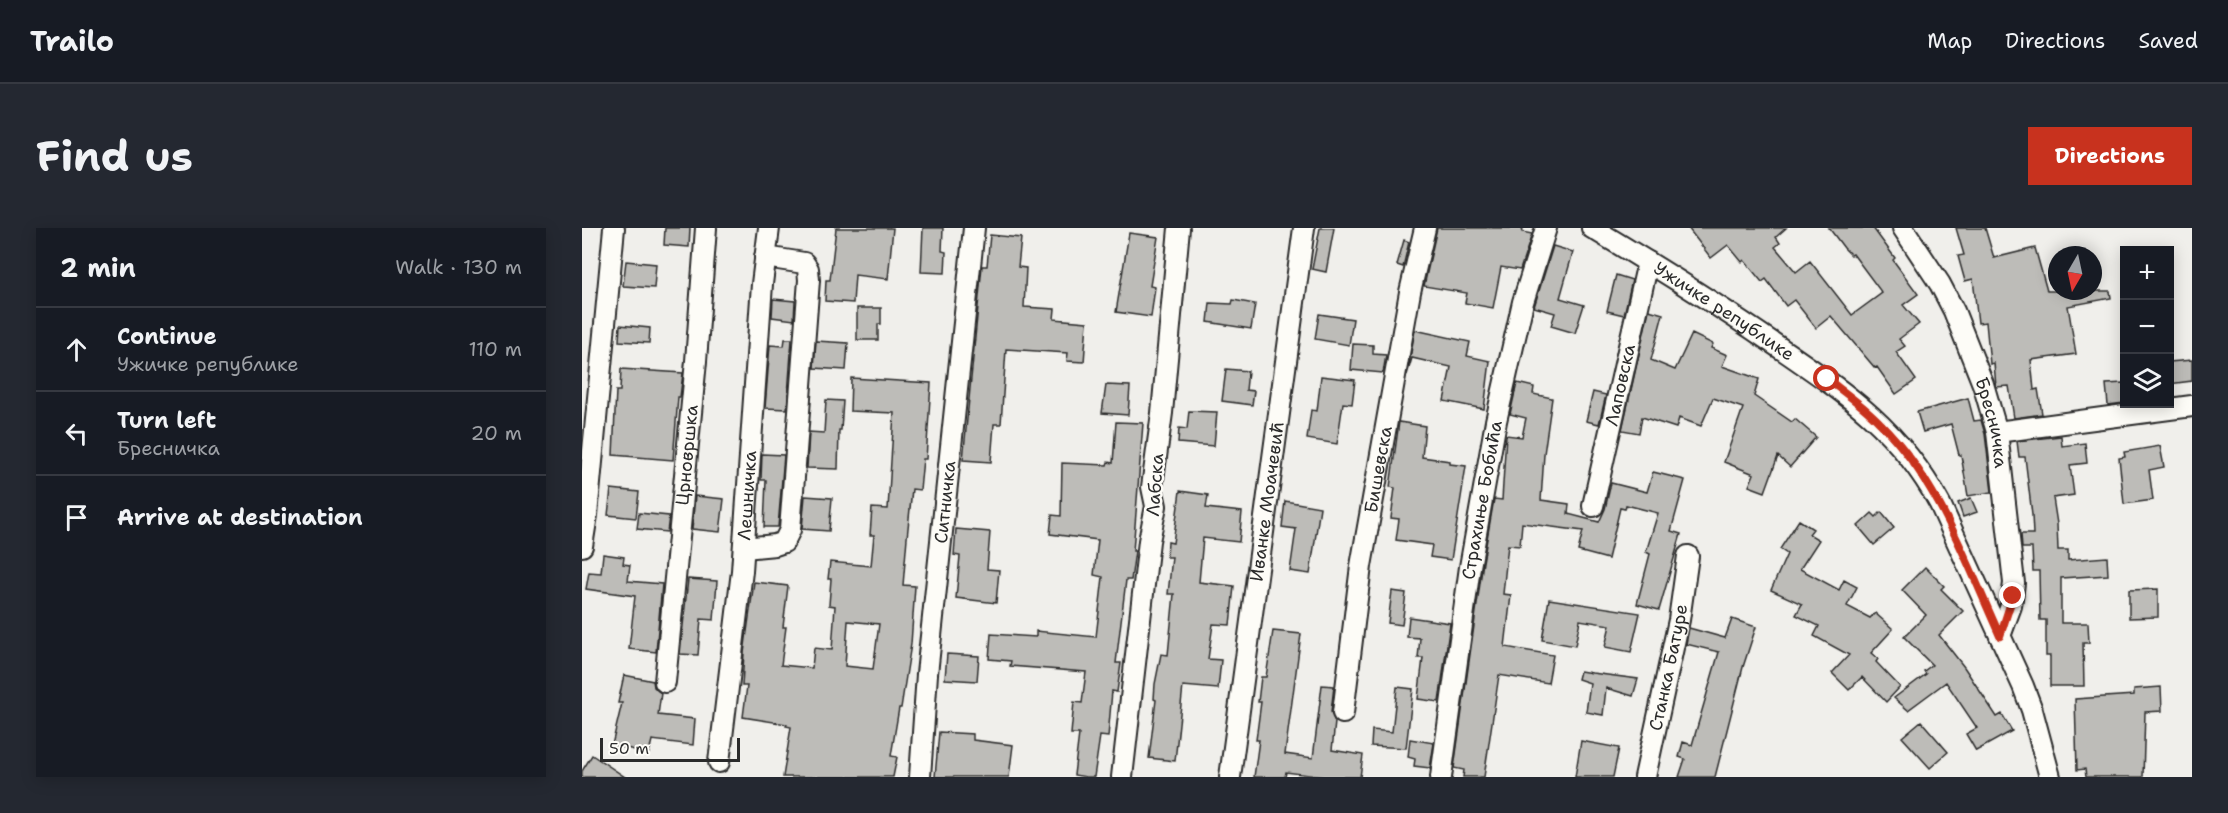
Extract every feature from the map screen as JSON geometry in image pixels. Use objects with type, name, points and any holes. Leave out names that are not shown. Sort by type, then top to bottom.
[{"type":"street","points":[[582,546],[587,515],[614,228]]},
{"type":"street","name":"Црновршка","points":[[665,682],[696,361],[706,228]]},
{"type":"street","name":"Лешничка","points":[[719,762],[744,548],[769,228]]},
{"type":"street","name":"Ситничка","points":[[920,777],[927,675],[974,228]]},
{"type":"street","name":"Лабска","points":[[1122,777],[1149,541],[1156,506],[1152,487],[1162,412],[1179,228]]},
{"type":"street","name":"Иванке Моачевић","points":[[1230,777],[1304,228]]},
{"type":"street","name":"Бишевска","points":[[1343,713],[1361,566],[1410,292],[1425,228]]},
{"type":"street","name":"Страхиње Бобића","points":[[1441,777],[1470,567],[1496,421],[1523,302],[1546,228]]},
{"type":"street","name":"Ужичке републике","points":[[1592,228],[1827,379],[1863,407],[1906,452],[1929,484],[1952,528],[2000,636],[2032,710],[2050,777]]},
{"type":"street","name":"Бресничка","points":[[1903,228],[1940,284],[1954,311],[1977,364],[1997,432],[2014,583],[2011,606],[2000,636]]},
{"type":"street","points":[[744,548],[784,542],[790,530],[809,280],[808,269],[804,263],[765,257]]},
{"type":"street","name":"Лаповска","points":[[1593,506],[1648,262]]},
{"type":"street","points":[[1997,432],[2192,406]]},
{"type":"street","name":"Станка Батуре","points":[[1645,777],[1679,620],[1688,556]]},
{"type":"building","points":[[665,228],[690,228],[689,247],[664,245]]},
{"type":"building","points":[[836,228],[893,228],[888,279],[855,275],[853,303],[825,301],[826,280],[830,280]]},
{"type":"building","points":[[923,228],[943,228],[942,251],[946,252],[945,273],[921,272]]},
{"type":"building","points":[[1320,228],[1334,228],[1326,272],[1312,269]]},
{"type":"building","points":[[1437,228],[1523,228],[1522,232],[1532,234],[1520,270],[1501,267],[1493,308],[1465,303],[1467,293],[1424,286]]},
{"type":"building","points":[[1688,228],[1786,228],[1776,237],[1780,243],[1775,247],[1796,272],[1810,261],[1852,315],[1882,293],[1853,254],[1851,255],[1844,248],[1829,228],[1873,228],[1918,294],[1903,305],[1919,324],[1899,339],[1905,346],[1896,352],[1916,380],[1896,394],[1877,367],[1875,368],[1831,316],[1816,328],[1794,300],[1786,306],[1766,279],[1762,282],[1728,245],[1711,258]]},
{"type":"building","points":[[1956,228],[1985,228],[1994,258],[2035,248],[2048,291],[2048,300],[2100,300],[2068,306],[2076,354],[2031,360],[2034,390],[2038,389],[2042,414],[2014,418],[2009,386],[1996,387],[1994,363],[1990,364],[1986,322],[1978,323],[1973,279],[1965,281],[1958,256],[1964,255]]},
{"type":"building","points":[[1129,233],[1158,237],[1150,286],[1155,287],[1151,317],[1116,312]]},
{"type":"building","points":[[990,235],[1021,238],[1018,267],[1026,268],[1024,307],[1055,309],[1054,319],[1087,322],[1084,362],[1067,361],[1068,353],[1006,349],[1001,424],[994,424],[991,462],[963,460],[982,266],[987,266]]},
{"type":"building","points":[[1404,240],[1409,242],[1403,267],[1397,265]]},
{"type":"building","points":[[1553,246],[1573,252],[1560,298],[1584,305],[1575,333],[1551,326],[1555,313],[1534,307]]},
{"type":"building","points":[[626,261],[656,264],[654,288],[623,286]]},
{"type":"building","points":[[1616,275],[1632,280],[1624,315],[1607,311]]},
{"type":"building","points":[[2102,291],[2110,291],[2111,298],[2102,300]]},
{"type":"building","points":[[773,299],[795,301],[794,320],[772,317]]},
{"type":"building","points":[[1233,300],[1255,304],[1251,329],[1208,322],[1210,303],[1232,304]]},
{"type":"building","points":[[857,308],[881,308],[878,340],[857,340]]},
{"type":"building","points":[[1649,310],[1663,314],[1651,360],[1675,370],[1692,334],[1713,344],[1711,348],[1727,355],[1722,366],[1759,379],[1754,396],[1792,422],[1795,419],[1816,437],[1790,467],[1778,456],[1765,492],[1749,486],[1754,474],[1724,462],[1743,408],[1713,398],[1701,426],[1679,418],[1676,428],[1642,417],[1639,433],[1622,430]]},
{"type":"building","points":[[1319,314],[1353,319],[1349,345],[1315,339]]},
{"type":"building","points":[[620,325],[650,328],[649,343],[619,341]]},
{"type":"building","points":[[1415,330],[1470,342],[1467,356],[1490,361],[1484,409],[1444,401],[1451,367],[1412,358],[1407,375]]},
{"type":"building","points":[[785,339],[792,339],[787,409],[765,408],[770,345],[784,346]]},
{"type":"building","points":[[816,341],[848,343],[846,370],[814,368]]},
{"type":"building","points":[[1353,344],[1373,345],[1373,354],[1386,355],[1383,373],[1351,370]]},
{"type":"building","points":[[2192,360],[2192,381],[2174,383],[2174,362]]},
{"type":"building","points":[[621,369],[683,373],[680,397],[678,397],[673,460],[613,455],[616,391],[620,391]]},
{"type":"building","points":[[1226,369],[1248,371],[1246,390],[1254,391],[1252,405],[1222,401]]},
{"type":"building","points":[[1321,376],[1355,380],[1352,404],[1343,403],[1337,444],[1307,439],[1311,410],[1317,411]]},
{"type":"building","points":[[851,378],[931,383],[926,459],[923,459],[920,490],[912,489],[907,538],[903,585],[915,586],[911,644],[891,756],[897,757],[893,777],[783,777],[791,727],[786,726],[787,724],[743,717],[747,686],[742,686],[744,653],[754,582],[788,586],[781,665],[812,668],[814,648],[832,650],[835,606],[829,605],[830,562],[871,566],[874,535],[870,535],[872,508],[888,509],[894,413],[850,411]],"holes":[[[848,621],[879,624],[873,669],[845,666]]]},
{"type":"building","points":[[1517,383],[1534,387],[1533,394],[1552,398],[1544,454],[1541,500],[1569,504],[1568,514],[1599,522],[1605,509],[1611,483],[1647,492],[1653,472],[1685,480],[1671,531],[1681,534],[1659,610],[1637,604],[1650,554],[1646,552],[1658,513],[1626,505],[1625,509],[1620,508],[1608,559],[1578,551],[1583,531],[1522,523],[1520,546],[1508,545],[1503,594],[1511,595],[1505,647],[1553,655],[1548,683],[1499,675],[1484,777],[1463,777],[1464,770],[1454,768],[1494,499],[1502,500],[1506,435],[1522,437],[1526,418],[1510,414]]},
{"type":"building","points":[[2120,383],[2120,404],[2108,405],[2106,384]]},
{"type":"building","points":[[1106,385],[1130,386],[1128,415],[1102,413]]},
{"type":"building","points":[[1593,392],[1606,395],[1599,424],[1586,421]]},
{"type":"building","points":[[1968,398],[1974,421],[1981,420],[1985,434],[1992,492],[1968,496],[1961,455],[1959,455],[1951,424],[1923,432],[1917,412]]},
{"type":"building","points":[[826,400],[843,401],[841,430],[839,430],[838,469],[807,468],[809,432],[824,433]]},
{"type":"building","points":[[1189,411],[1217,412],[1214,446],[1178,443],[1179,428],[1187,429]]},
{"type":"building","points":[[1116,422],[1143,423],[1133,551],[1135,551],[1131,580],[1126,580],[1116,663],[1121,663],[1117,692],[1112,691],[1108,737],[1100,736],[1094,777],[1086,777],[1074,775],[1079,734],[1071,734],[1074,702],[1082,703],[1086,672],[1010,666],[1011,661],[989,659],[991,634],[1036,637],[1036,631],[1096,637],[1103,577],[1094,575],[1098,540],[1050,534],[1052,515],[1061,516],[1062,463],[1107,465],[1108,462],[1113,463]]},
{"type":"building","points":[[1399,422],[1425,426],[1422,457],[1466,466],[1451,560],[1430,557],[1432,545],[1396,540],[1399,519],[1391,518],[1395,488],[1390,487]]},
{"type":"building","points":[[2061,436],[2062,446],[2085,443],[2087,463],[2070,465],[2074,495],[2053,498],[2058,550],[2068,550],[2068,560],[2107,557],[2108,575],[2061,578],[2061,623],[2088,623],[2089,643],[2083,643],[2084,686],[2050,686],[2050,656],[2046,656],[2046,620],[2040,620],[2039,571],[2033,571],[2032,548],[2022,548],[2021,534],[2033,534],[2025,457],[2019,457],[2017,441]]},
{"type":"building","points":[[2160,446],[2164,467],[2149,470],[2153,500],[2124,504],[2119,458],[2125,457],[2124,452]]},
{"type":"building","points":[[762,454],[784,455],[778,527],[764,527],[766,480],[761,480]]},
{"type":"building","points":[[611,489],[639,492],[636,518],[608,515]]},
{"type":"building","points":[[1180,491],[1208,495],[1206,508],[1242,512],[1239,542],[1203,538],[1199,582],[1234,586],[1230,625],[1213,624],[1208,659],[1221,660],[1218,689],[1183,686],[1175,761],[1149,758],[1156,700],[1154,699],[1155,684],[1161,654],[1168,655],[1174,594],[1168,594],[1172,557],[1167,557],[1168,542],[1173,543]]},
{"type":"building","points":[[695,496],[724,499],[720,532],[692,529]]},
{"type":"building","points":[[805,496],[832,498],[829,531],[802,529]]},
{"type":"building","points":[[1971,498],[1977,512],[1963,517],[1958,503]]},
{"type":"building","points":[[1285,501],[1320,507],[1310,574],[1290,571],[1296,529],[1282,527]]},
{"type":"building","points":[[1881,512],[1894,528],[1874,545],[1858,526],[1872,513],[1876,517]]},
{"type":"building","points":[[639,513],[669,516],[667,532],[637,529]]},
{"type":"building","points":[[1799,520],[1813,529],[1809,534],[1819,540],[1800,569],[1839,590],[1844,580],[1857,587],[1847,606],[1870,618],[1875,613],[1893,629],[1871,653],[1878,659],[1876,662],[1900,687],[1886,702],[1862,677],[1849,690],[1832,673],[1849,655],[1814,636],[1819,626],[1796,615],[1802,604],[1771,590],[1787,554],[1780,549]]},
{"type":"building","points":[[956,529],[990,532],[987,569],[999,570],[996,603],[956,598],[960,556],[954,555]]},
{"type":"building","points":[[603,554],[624,557],[623,564],[630,565],[628,581],[662,584],[656,652],[629,649],[635,596],[586,589],[589,572],[601,573]]},
{"type":"building","points":[[1925,567],[1944,586],[1941,589],[1963,611],[1939,635],[1964,667],[1997,717],[2002,714],[2012,731],[1976,751],[1966,734],[1977,728],[1946,682],[1908,710],[1894,698],[1926,674],[1924,671],[1932,665],[1904,637],[1926,615],[1902,590]]},
{"type":"building","points":[[688,579],[717,581],[714,620],[701,619],[698,655],[680,654]]},
{"type":"building","points":[[2158,589],[2158,617],[2129,618],[2129,590]]},
{"type":"building","points":[[1392,591],[1406,593],[1402,625],[1388,623]]},
{"type":"building","points":[[1549,599],[1640,613],[1631,652],[1605,647],[1610,625],[1580,620],[1575,646],[1542,640]]},
{"type":"building","points":[[1409,617],[1450,623],[1439,702],[1418,699],[1423,658],[1418,658],[1420,638],[1407,637]]},
{"type":"building","points":[[1732,619],[1756,627],[1743,667],[1715,777],[1679,777],[1685,759],[1679,757],[1683,742],[1692,745],[1719,652],[1686,644],[1689,628],[1725,638]]},
{"type":"building","points":[[1273,631],[1301,634],[1285,754],[1313,758],[1322,685],[1334,686],[1331,712],[1335,722],[1332,750],[1363,755],[1360,777],[1325,777],[1286,772],[1285,777],[1254,777],[1259,740],[1256,740],[1261,702],[1258,702],[1261,677],[1266,677]]},
{"type":"building","points":[[947,654],[979,656],[977,681],[945,679]]},
{"type":"building","points":[[1580,671],[1638,679],[1633,696],[1606,688],[1603,715],[1586,712],[1590,683],[1578,679]]},
{"type":"building","points":[[624,675],[653,681],[654,687],[661,693],[658,715],[695,719],[693,745],[652,740],[649,753],[612,745],[622,703],[618,703]]},
{"type":"building","points":[[1397,687],[1413,689],[1406,748],[1371,746],[1372,730],[1392,732]]},
{"type":"building","points":[[2161,687],[2162,711],[2145,712],[2143,777],[2086,777],[2085,769],[2077,770],[2075,699],[2134,695],[2134,689]]},
{"type":"building","points":[[1921,721],[1948,752],[1930,768],[1902,737]]},
{"type":"building","points":[[939,732],[973,734],[973,740],[1013,745],[1009,777],[935,777]]},
{"type":"building","points":[[1410,739],[1434,743],[1430,768],[1414,766],[1415,759],[1408,757]]},
{"type":"building","points":[[1581,741],[1619,748],[1613,777],[1575,777]]},
{"type":"building","points":[[592,755],[625,777],[582,777],[582,771]]},
{"type":"route","points":[[1827,379],[1879,422],[1906,452],[1929,484],[1952,528],[2000,636],[2013,596]]}]
